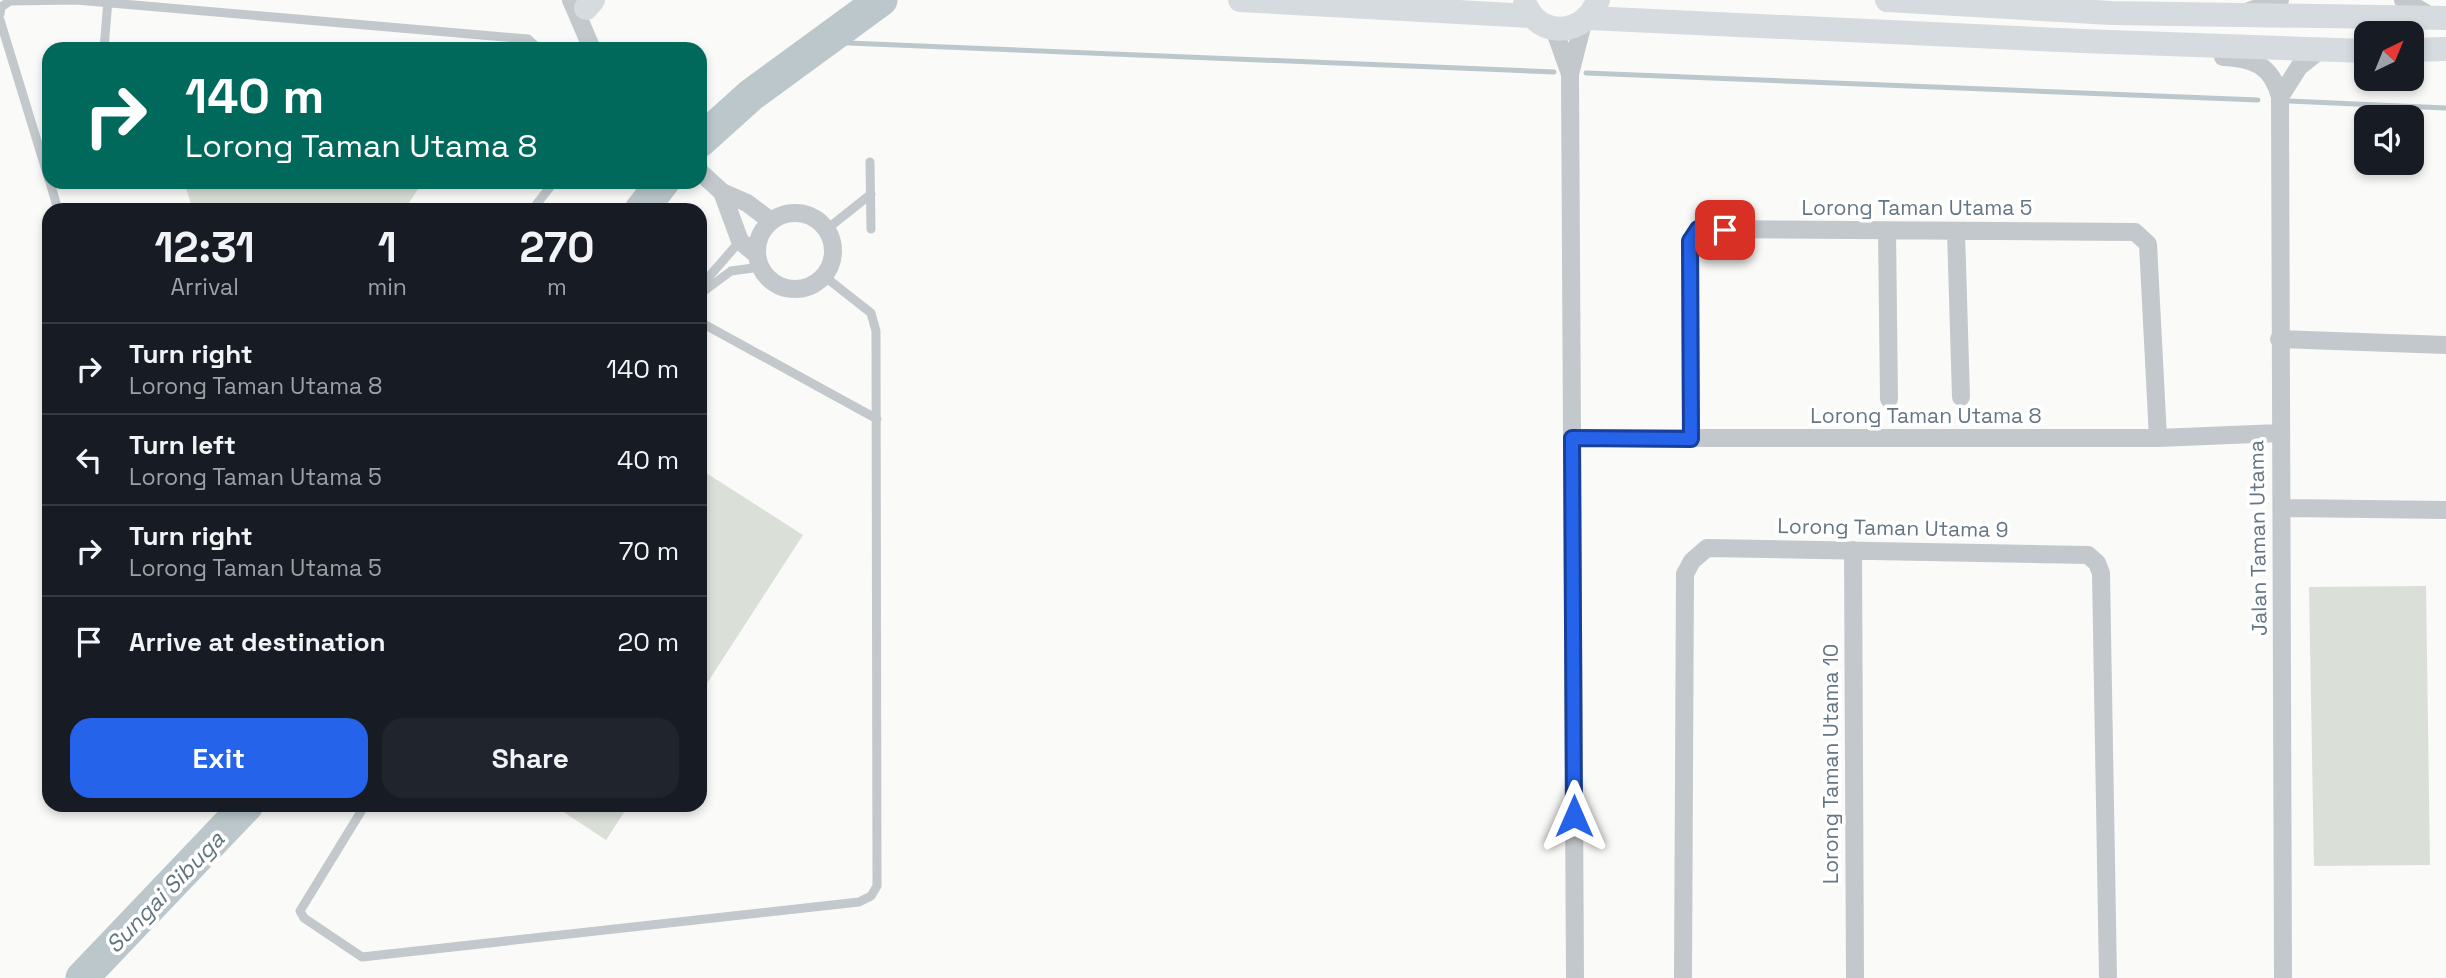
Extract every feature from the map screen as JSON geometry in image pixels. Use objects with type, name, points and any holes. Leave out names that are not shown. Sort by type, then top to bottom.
[{"type":"street","points":[[1240,0],[1528,8],[1554,29],[1570,74]]},
{"type":"street","points":[[1901,0],[2078,11],[2440,18]]},
{"type":"street","points":[[2056,0],[2078,11]]},
{"type":"street","points":[[2243,14],[2280,0]]},
{"type":"street","points":[[2403,0],[2440,18]]},
{"type":"street","points":[[583,2],[591,42]]},
{"type":"street","points":[[583,2],[600,42]]},
{"type":"street","points":[[1554,29],[1574,28],[1590,14],[2172,45],[2354,51]]},
{"type":"street","points":[[1575,978],[1570,74],[1590,14]]},
{"type":"street","points":[[2172,45],[2194,56],[2243,58],[2262,65],[2271,73],[2280,97]]},
{"type":"street","points":[[2424,50],[2446,49]]},
{"type":"street","points":[[2280,97],[2299,67],[2319,51]]},
{"type":"street","name":"Jalan Taman Utama","points":[[2280,97],[2279,433],[2283,978]]},
{"type":"street","points":[[712,182],[771,221]]},
{"type":"street","points":[[712,182],[740,241],[778,285],[790,289],[815,284],[824,276],[834,253],[827,229],[807,214],[794,212],[771,221],[760,236],[759,261]]},
{"type":"street","name":"Lorong Taman Utama 5","points":[[1691,439],[1691,236],[1698,229],[2135,232],[2148,244],[2158,438]]},
{"type":"street","points":[[1887,231],[1889,400]]},
{"type":"street","points":[[1956,231],[1961,397]]},
{"type":"street","points":[[2279,339],[2446,345]]},
{"type":"street","name":"Lorong Taman Utama 8","points":[[1572,438],[2158,438],[2279,433]]},
{"type":"street","points":[[2281,508],[2446,510]]},
{"type":"street","name":"Lorong Taman Utama 9","points":[[1683,978],[1685,574],[1692,561],[1707,548],[2088,555],[2097,563],[2101,573],[2108,978]]},
{"type":"street","name":"Lorong Taman Utama 10","points":[[1853,550],[1855,978]]},
{"type":"lane","points":[[42,150],[0,17],[1,7],[10,1],[108,1],[528,39],[531,42]]},
{"type":"lane","points":[[105,42],[108,1]]},
{"type":"lane","points":[[870,162],[871,229]]},
{"type":"lane","points":[[538,203],[549,189]]},
{"type":"lane","points":[[827,229],[871,194]]},
{"type":"lane","points":[[707,279],[740,241]]},
{"type":"lane","points":[[707,289],[731,271],[759,261]]},
{"type":"lane","points":[[361,812],[300,911],[304,918],[362,957],[859,902],[871,896],[877,886],[877,351],[871,313],[824,276]]},
{"type":"lane","points":[[707,326],[877,419]]},
{"type":"shaded area","points":[[186,189],[418,189],[409,203],[191,203]]},
{"type":"shaded area","points":[[707,473],[803,535],[707,683]]},
{"type":"shaded area","points":[[2426,586],[2430,865],[2314,866],[2309,587]]},
{"type":"shaded area","points":[[564,812],[624,812],[606,840]]},
{"type":"waterway","name":"Sungai Sibuga","points":[[707,135],[751,95],[881,0]]},
{"type":"waterway","points":[[824,42],[1554,72]]},
{"type":"waterway","points":[[1586,73],[2258,100]]},
{"type":"waterway","points":[[2289,101],[2446,108]]},
{"type":"waterway","name":"Sungai Sibuga","points":[[646,203],[658,189]]},
{"type":"waterway","name":"Sungai Sibuga","points":[[82,978],[240,812]]},
{"type":"route","points":[[1574,816],[1572,438],[1691,439],[1690,241],[1698,229],[1725,230]]}]
